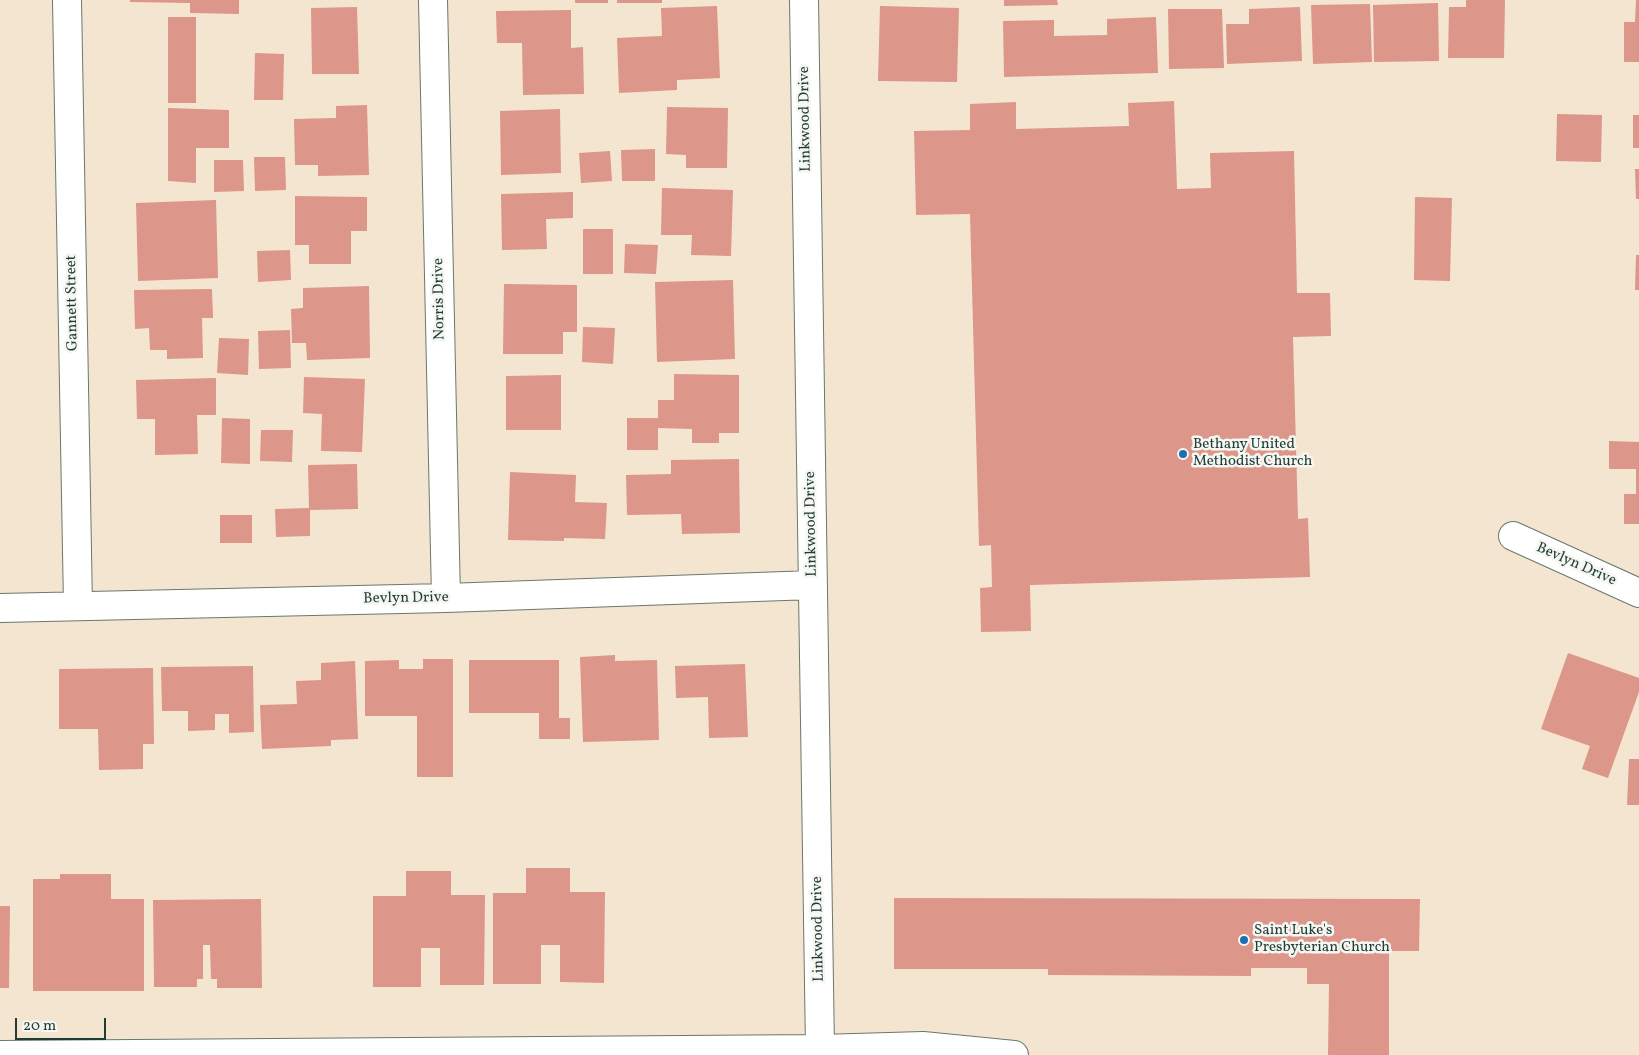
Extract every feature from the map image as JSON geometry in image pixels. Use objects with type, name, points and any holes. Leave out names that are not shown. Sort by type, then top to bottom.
[{"type":"street","name":"Gannett Street","points":[[67,0],[78,606]]},
{"type":"street","name":"Norris Drive","points":[[433,0],[446,598]]},
{"type":"street","name":"Linkwood Drive","points":[[804,0],[820,1049]]},
{"type":"street","name":"Bevlyn Drive","points":[[1513,536],[1639,593]]},
{"type":"street","name":"Bevlyn Drive","points":[[0,608],[446,598],[813,585]]},
{"type":"street","points":[[0,1055],[335,1054],[820,1049],[922,1046],[1014,1055]]},
{"type":"building","points":[[130,0],[239,0],[239,14],[190,13],[190,3],[130,2]]},
{"type":"building","points":[[575,0],[608,0],[608,3],[575,3]]},
{"type":"building","points":[[617,0],[662,0],[662,3],[617,3]]},
{"type":"building","points":[[1004,0],[1057,0],[1058,5],[1004,6]]},
{"type":"building","points":[[1466,0],[1505,0],[1504,58],[1448,58],[1449,7],[1466,7]]},
{"type":"building","points":[[1636,0],[1639,0],[1639,62],[1624,62],[1624,22],[1635,22]]},
{"type":"building","points":[[1438,3],[1439,61],[1374,62],[1373,5]]},
{"type":"building","points":[[1370,4],[1372,62],[1313,64],[1311,5]]},
{"type":"building","points":[[717,6],[720,78],[677,80],[677,90],[619,93],[617,38],[662,36],[661,8]]},
{"type":"building","points":[[880,6],[959,8],[957,82],[878,81]]},
{"type":"building","points":[[357,7],[359,74],[312,74],[311,8]]},
{"type":"building","points":[[1300,7],[1302,61],[1227,64],[1226,24],[1249,24],[1249,9]]},
{"type":"building","points":[[1168,9],[1222,9],[1224,68],[1169,69]]},
{"type":"building","points":[[571,10],[571,48],[583,47],[584,94],[523,95],[522,43],[497,43],[496,11]]},
{"type":"building","points":[[168,17],[196,17],[196,103],[168,103]]},
{"type":"building","points":[[1156,17],[1158,73],[1004,77],[1003,21],[1054,20],[1054,36],[1107,35],[1107,19]]},
{"type":"building","points":[[255,53],[284,54],[283,100],[254,100]]},
{"type":"building","points":[[1174,101],[1177,189],[1211,188],[1210,153],[1294,151],[1297,293],[1330,293],[1331,336],[1293,337],[1298,519],[1308,518],[1310,577],[1030,585],[1031,631],[981,632],[980,588],[992,587],[991,545],[979,546],[970,214],[916,215],[914,131],[970,130],[970,104],[1016,102],[1016,129],[1129,126],[1128,103]]},
{"type":"building","points":[[367,105],[369,175],[318,176],[318,165],[295,165],[294,119],[336,118],[336,106]]},
{"type":"building","points":[[667,107],[728,108],[727,168],[686,168],[686,155],[666,154]]},
{"type":"building","points":[[168,108],[229,110],[229,148],[196,148],[196,183],[168,181]]},
{"type":"building","points":[[560,109],[561,173],[501,175],[500,111]]},
{"type":"building","points":[[1557,114],[1602,115],[1601,162],[1556,161]]},
{"type":"building","points":[[1633,115],[1639,115],[1639,148],[1633,148]]},
{"type":"building","points":[[655,149],[655,181],[622,181],[621,150]]},
{"type":"building","points":[[610,151],[612,181],[581,183],[579,153]]},
{"type":"building","points":[[254,157],[285,157],[286,190],[255,191]]},
{"type":"building","points":[[214,160],[243,160],[244,191],[214,192]]},
{"type":"building","points":[[1635,169],[1639,169],[1639,199],[1636,199]]},
{"type":"building","points":[[662,188],[733,190],[731,256],[691,255],[692,235],[661,235]]},
{"type":"building","points":[[573,192],[573,218],[546,219],[547,249],[502,250],[501,194]]},
{"type":"building","points":[[295,196],[367,197],[367,231],[351,231],[351,264],[309,264],[309,245],[295,245]]},
{"type":"building","points":[[1415,197],[1452,198],[1450,281],[1414,280]]},
{"type":"building","points":[[216,200],[218,278],[138,281],[136,203]]},
{"type":"building","points":[[583,229],[613,229],[613,274],[583,274]]},
{"type":"building","points":[[625,244],[658,245],[656,274],[624,273]]},
{"type":"building","points":[[290,250],[291,280],[258,282],[257,251]]},
{"type":"building","points":[[1636,255],[1639,255],[1639,290],[1635,290]]},
{"type":"building","points":[[733,280],[735,359],[657,362],[655,282]]},
{"type":"building","points":[[504,284],[577,285],[577,332],[563,332],[563,354],[503,354]]},
{"type":"building","points":[[369,286],[370,358],[307,360],[306,343],[292,343],[291,309],[303,308],[303,288]]},
{"type":"building","points":[[212,289],[213,318],[202,318],[203,358],[167,359],[167,350],[150,350],[149,328],[135,329],[134,290]]},
{"type":"building","points":[[583,327],[615,328],[613,364],[582,362]]},
{"type":"building","points":[[290,330],[291,368],[259,369],[258,331]]},
{"type":"building","points":[[219,338],[249,339],[248,375],[217,373]]},
{"type":"building","points":[[674,374],[739,375],[739,433],[719,433],[719,443],[692,443],[692,429],[658,428],[658,450],[627,450],[627,418],[658,418],[658,400],[674,400]]},
{"type":"building","points":[[561,375],[561,430],[506,430],[506,376]]},
{"type":"building","points":[[304,377],[365,379],[362,452],[321,451],[322,414],[303,413]]},
{"type":"building","points":[[216,378],[216,415],[197,415],[198,454],[155,455],[155,419],[137,419],[136,380]]},
{"type":"building","points":[[222,418],[250,419],[250,464],[221,463]]},
{"type":"building","points":[[261,430],[293,430],[292,462],[260,461]]},
{"type":"building","points":[[1609,441],[1639,442],[1639,524],[1624,524],[1624,494],[1636,494],[1636,469],[1609,469]]},
{"type":"building","points":[[739,459],[740,533],[682,534],[681,514],[627,515],[626,475],[671,474],[671,460]]},
{"type":"building","points":[[357,464],[358,509],[310,510],[310,536],[276,537],[275,509],[309,508],[308,465]]},
{"type":"building","points":[[510,472],[576,475],[575,502],[607,503],[605,539],[564,538],[564,541],[508,540]]},
{"type":"building","points":[[220,515],[252,515],[252,543],[220,543]]},
{"type":"building","points":[[1568,653],[1639,678],[1639,692],[1608,778],[1582,769],[1590,746],[1541,729]]},
{"type":"building","points":[[615,655],[615,661],[657,660],[659,740],[583,742],[580,657]]},
{"type":"building","points":[[423,659],[453,659],[453,777],[417,777],[417,716],[365,716],[365,661],[399,660],[399,669],[423,669]]},
{"type":"building","points":[[469,660],[559,660],[559,718],[570,718],[570,739],[539,739],[539,713],[469,713]]},
{"type":"building","points":[[355,661],[358,739],[331,740],[331,746],[262,749],[260,705],[297,704],[296,681],[321,680],[321,663]]},
{"type":"building","points":[[745,664],[748,737],[709,738],[708,697],[676,698],[675,666]]},
{"type":"building","points":[[253,666],[254,732],[229,733],[229,714],[215,714],[215,730],[188,731],[188,711],[162,711],[161,667]]},
{"type":"building","points":[[153,668],[154,744],[143,744],[143,769],[99,770],[98,729],[59,729],[59,669]]},
{"type":"building","points":[[1629,759],[1639,759],[1639,805],[1627,805]]},
{"type":"building","points":[[526,868],[570,868],[570,892],[605,892],[604,983],[560,982],[560,945],[541,945],[541,984],[493,984],[493,893],[526,893]]},
{"type":"building","points":[[406,871],[451,871],[451,895],[485,895],[484,985],[440,985],[440,948],[421,948],[421,987],[373,987],[373,896],[406,896]]},
{"type":"building","points":[[60,874],[111,874],[111,899],[144,899],[144,991],[33,991],[33,879],[60,879]]},
{"type":"building","points":[[894,898],[1420,899],[1419,951],[1389,951],[1389,1055],[1328,1055],[1329,984],[1307,984],[1307,968],[1251,968],[1251,976],[1048,975],[1048,969],[894,969]]},
{"type":"building","points":[[261,899],[262,988],[217,988],[217,979],[211,979],[210,945],[203,945],[203,979],[197,979],[197,987],[154,987],[153,900]]},
{"type":"building","points":[[0,906],[10,906],[9,988],[0,988]]},
{"type":"place","name":"Bethany United Methodist Church","points":[[1183,454]]},
{"type":"place","name":"Saint Luke's Presbyterian Church","points":[[1244,940]]}]
